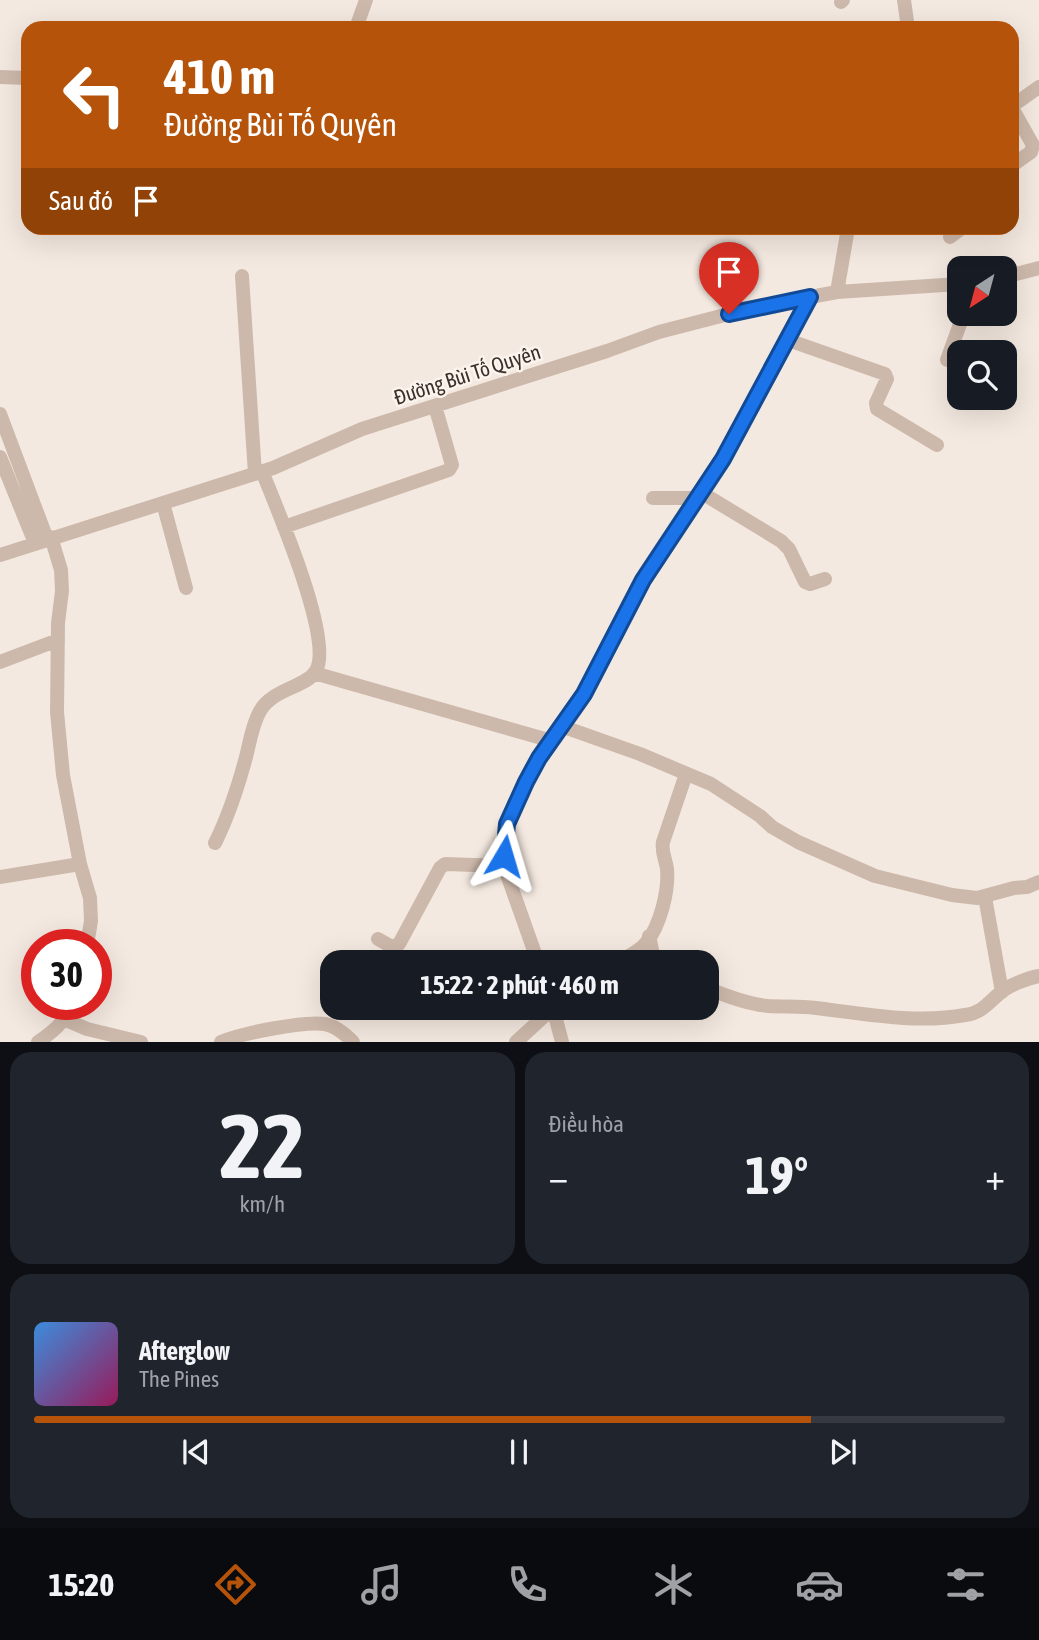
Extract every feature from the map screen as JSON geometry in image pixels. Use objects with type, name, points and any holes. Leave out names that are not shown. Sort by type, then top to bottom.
[{"type":"street","points":[[358,21],[366,0]]},
{"type":"street","points":[[904,0],[907,21]]},
{"type":"street","points":[[0,77],[21,78]]},
{"type":"street","points":[[1019,102],[1039,86]]},
{"type":"street","points":[[1019,120],[1034,147],[1019,161]]},
{"type":"street","points":[[836,292],[847,235]]},
{"type":"street","points":[[1017,274],[1039,268]]},
{"type":"street","points":[[215,843],[233,804],[261,708],[276,695],[312,677],[319,657],[318,636],[309,596],[284,527],[259,472],[242,276]]},
{"type":"street","name":"Đường Bùi Tố Quyên","points":[[0,555],[259,472],[362,429],[659,332],[752,308],[836,292],[947,285]]},
{"type":"street","points":[[534,950],[504,866],[503,842],[514,804],[539,758],[584,694],[643,580],[701,495],[810,297]]},
{"type":"street","points":[[788,340],[885,373],[887,379],[876,403],[877,409],[937,445]]},
{"type":"street","points":[[284,527],[449,470],[452,465],[435,406]]},
{"type":"street","points":[[0,414],[44,540]]},
{"type":"street","points":[[0,457],[61,570],[57,712],[63,775],[80,864],[90,898],[90,929]]},
{"type":"street","points":[[653,498],[701,495],[781,541],[789,549],[806,582],[810,584],[825,579]]},
{"type":"street","points":[[163,503],[186,588]]},
{"type":"street","points":[[0,662],[58,640]]},
{"type":"street","points":[[314,673],[552,741]]},
{"type":"street","points":[[561,726],[640,754],[711,785],[798,842],[866,872],[952,895],[985,897],[1013,888],[1027,887],[1039,881]]},
{"type":"street","points":[[636,950],[645,944],[659,918],[668,889],[667,866],[662,849],[686,774]]},
{"type":"street","points":[[379,939],[392,947],[399,944],[445,863],[504,866]]},
{"type":"street","points":[[0,877],[80,864]]},
{"type":"street","points":[[985,897],[1002,992]]},
{"type":"street","points":[[649,936],[652,950]]},
{"type":"street","points":[[719,993],[770,1006],[802,1006],[880,1016],[930,1018],[965,1016],[980,1011],[1002,992],[1039,976]]},
{"type":"street","points":[[38,1041],[66,1020],[87,1029],[141,1041]]},
{"type":"street","points":[[516,1041],[540,1020]]},
{"type":"street","points":[[556,1020],[562,1041]]},
{"type":"street","points":[[221,1041],[257,1031],[323,1024],[341,1031],[353,1041]]},
{"type":"route","points":[[504,856],[503,842],[514,804],[539,758],[584,694],[643,580],[723,459],[810,297],[729,314]]}]
